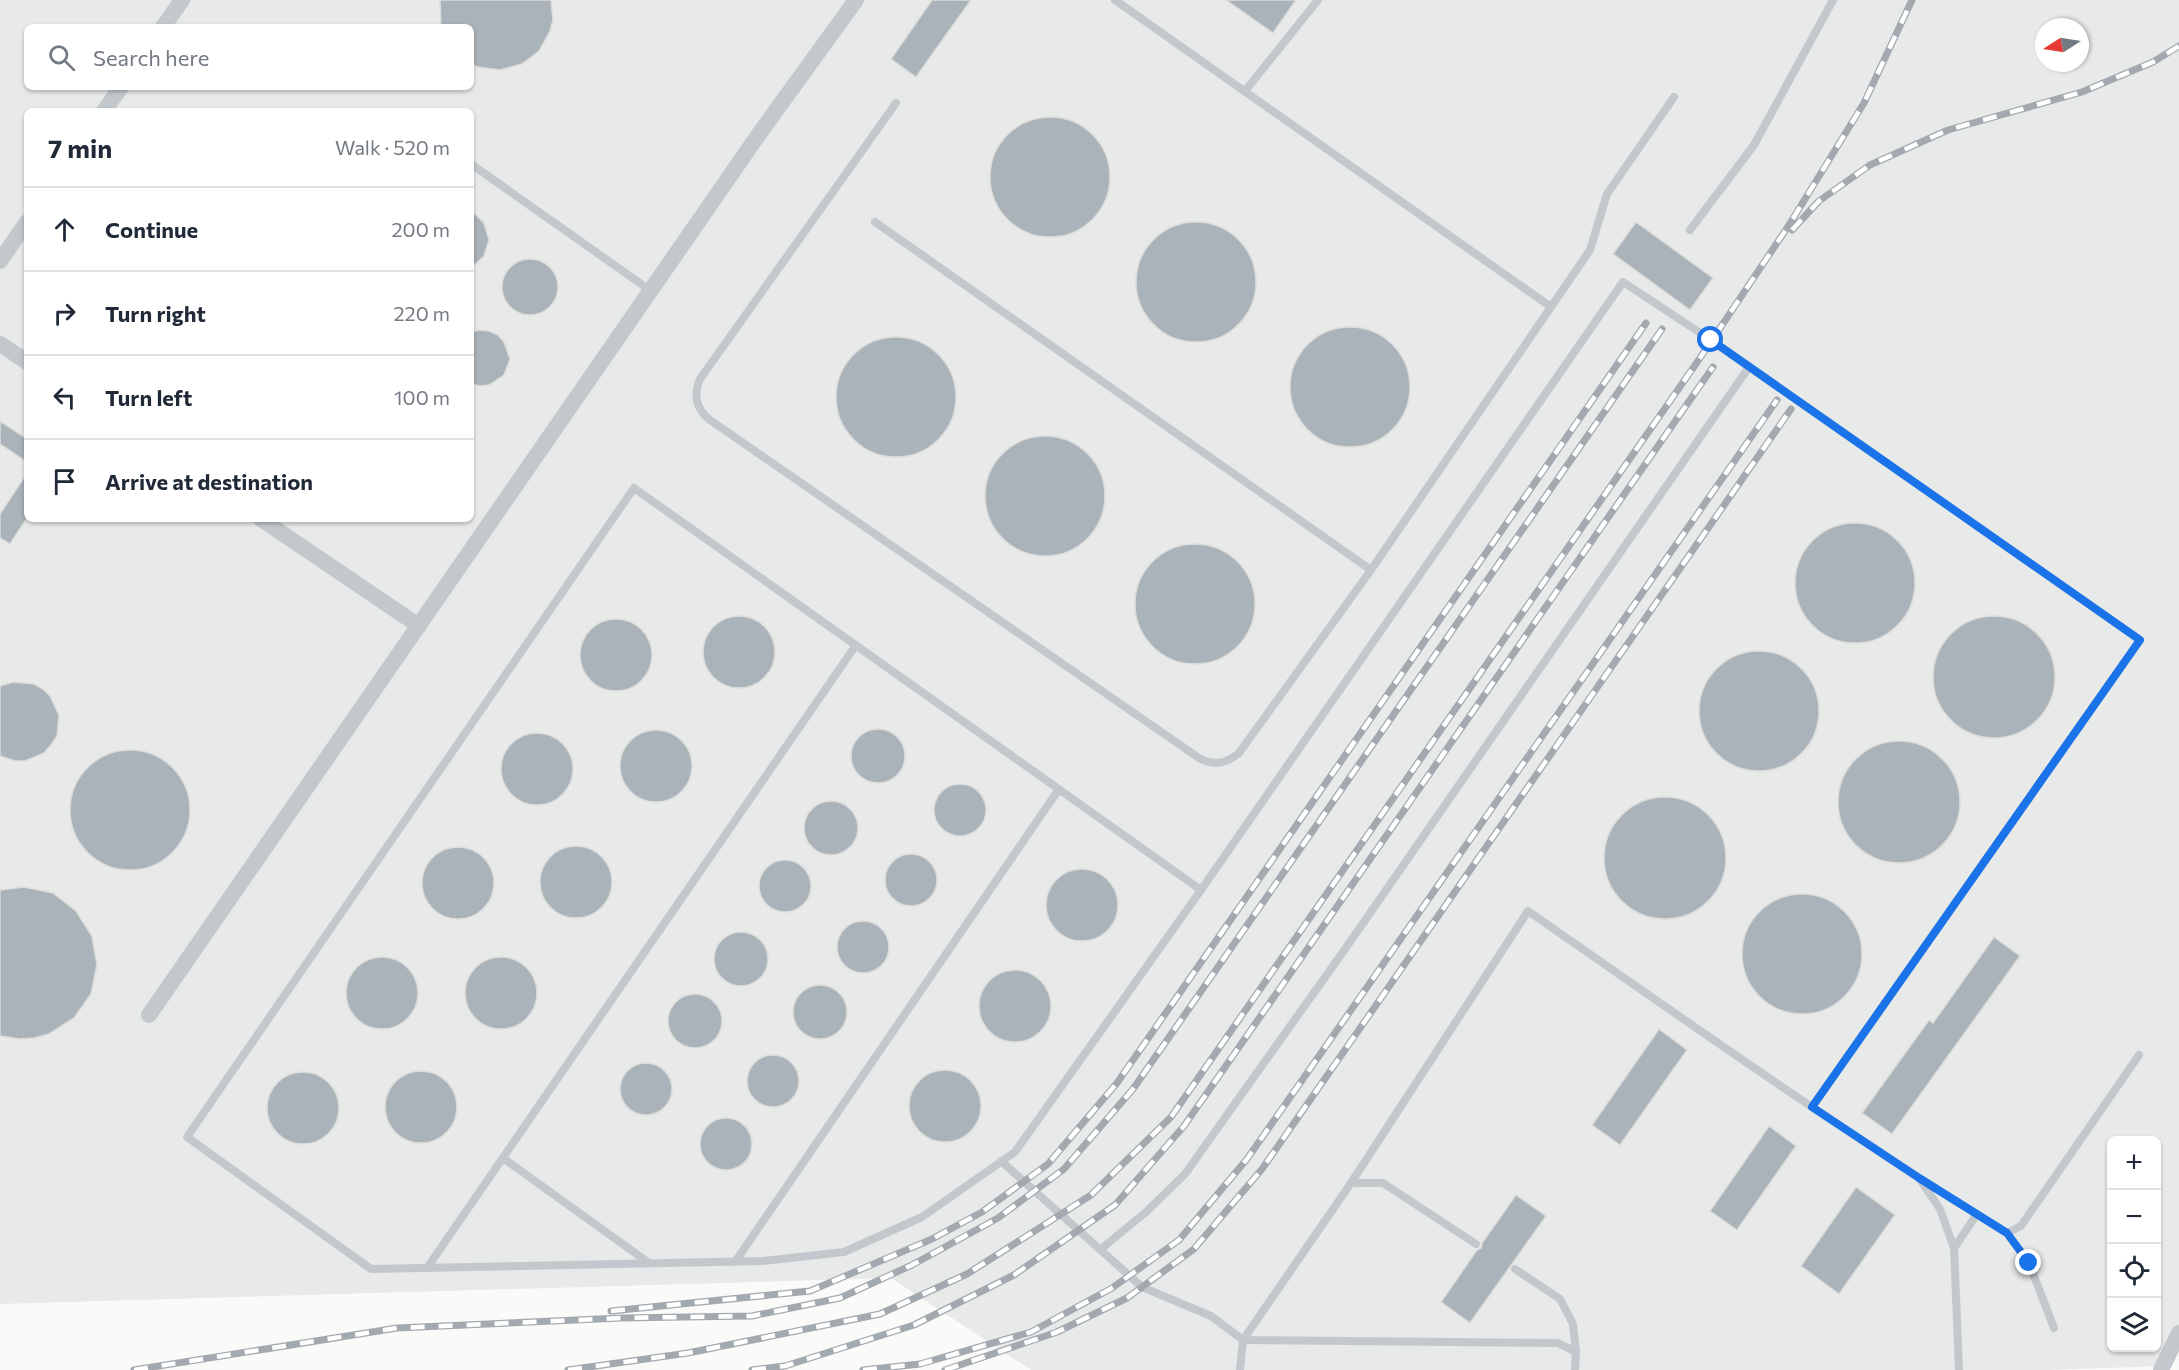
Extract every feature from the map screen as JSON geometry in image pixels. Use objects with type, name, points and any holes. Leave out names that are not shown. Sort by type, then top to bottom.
[{"type":"street","points":[[165,24],[182,0]]},
{"type":"street","points":[[149,1015],[759,134],[856,0]]},
{"type":"street","points":[[106,108],[119,90]]},
{"type":"street","points":[[0,261],[24,226]]},
{"type":"street","points":[[0,344],[24,360]]},
{"type":"street","points":[[265,522],[419,626]]},
{"type":"street","points":[[2161,1370],[2179,1333]]},
{"type":"lane","points":[[1115,0],[1551,307]]},
{"type":"lane","points":[[1245,92],[1318,0]]},
{"type":"lane","points":[[1690,230],[1754,145],[1833,0]]},
{"type":"lane","points":[[896,103],[700,380],[695,397],[698,406],[703,414],[1207,762],[1224,763],[1239,753],[1371,570],[1590,250],[1607,194],[1674,96]]},
{"type":"lane","points":[[474,166],[651,291]]},
{"type":"lane","points":[[875,222],[1371,570]]},
{"type":"lane","points":[[1201,890],[634,488],[187,1137],[371,1269],[764,1261],[844,1251],[922,1217],[1015,1152],[1201,890],[1623,282],[1749,367],[2140,640],[1812,1107]]},
{"type":"lane","points":[[1101,1249],[1146,1212],[1185,1174],[1350,942],[1749,367]]},
{"type":"lane","points":[[427,1268],[856,645]]},
{"type":"lane","points":[[735,1262],[1059,789]]},
{"type":"lane","points":[[1240,1370],[1243,1340],[1351,1183],[1528,911],[1812,1107],[2007,1233],[2029,1263],[2054,1328]]},
{"type":"lane","points":[[2007,1233],[2021,1226],[2139,1055]]},
{"type":"lane","points":[[503,1158],[649,1263]]},
{"type":"lane","points":[[1001,1161],[1142,1287],[1211,1316],[1243,1340],[1558,1343],[1576,1352]]},
{"type":"lane","points":[[1919,1178],[1940,1209],[1954,1248],[1959,1370]]},
{"type":"lane","points":[[1351,1183],[1383,1183],[1476,1244]]},
{"type":"lane","points":[[1954,1248],[1977,1214]]},
{"type":"lane","points":[[1515,1269],[1560,1299],[1573,1324],[1575,1370]]},
{"type":"shaded area","points":[[0,0],[2179,0],[2179,1347],[2166,1366],[2047,1370],[1031,1370],[891,1278],[0,1304]]},
{"type":"building","points":[[440,0],[551,0],[553,20],[539,51],[522,64],[500,70],[474,65],[474,24],[441,24]]},
{"type":"building","points":[[932,0],[971,0],[916,77],[891,59]]},
{"type":"building","points":[[1226,0],[1296,0],[1273,33]]},
{"type":"building","points":[[1050,117],[1073,121],[1093,134],[1106,154],[1110,177],[1106,200],[1093,220],[1073,233],[1050,237],[1027,233],[1007,220],[994,200],[990,177],[994,154],[1007,134],[1027,121]]},
{"type":"building","points":[[474,213],[484,223],[489,240],[484,256],[474,265]]},
{"type":"building","points":[[1196,222],[1219,226],[1239,239],[1252,259],[1256,282],[1252,305],[1239,325],[1219,338],[1196,342],[1173,338],[1153,325],[1140,305],[1136,282],[1140,259],[1153,239],[1173,226]]},
{"type":"building","points":[[1636,222],[1713,278],[1690,310],[1613,254]]},
{"type":"building","points":[[530,259],[541,261],[550,267],[556,276],[558,287],[556,298],[550,307],[541,313],[530,315],[519,313],[510,307],[504,298],[502,287],[504,276],[510,267],[519,261]]},
{"type":"building","points":[[1350,327],[1373,331],[1393,344],[1406,364],[1410,387],[1406,410],[1393,430],[1373,443],[1350,447],[1327,443],[1307,430],[1294,410],[1290,387],[1294,364],[1307,344],[1327,331]]},
{"type":"building","points":[[474,331],[489,331],[498,335],[504,342],[510,359],[504,375],[489,385],[474,385]]},
{"type":"building","points":[[896,337],[919,341],[939,354],[952,374],[956,397],[952,420],[939,440],[919,453],[896,457],[873,453],[853,440],[840,420],[836,397],[840,374],[853,354],[873,341]]},
{"type":"building","points":[[0,421],[24,437],[24,460],[0,444]]},
{"type":"building","points":[[1045,436],[1068,440],[1088,453],[1101,473],[1105,496],[1101,519],[1088,539],[1068,552],[1045,556],[1022,552],[1002,539],[989,519],[985,496],[989,473],[1002,453],[1022,440]]},
{"type":"building","points":[[24,478],[24,522],[10,544],[0,538],[0,514]]},
{"type":"building","points":[[1855,523],[1878,527],[1898,540],[1911,560],[1915,583],[1911,606],[1898,626],[1878,639],[1855,643],[1832,639],[1812,626],[1799,606],[1795,583],[1799,560],[1812,540],[1832,527]]},
{"type":"building","points":[[1195,544],[1218,548],[1238,561],[1251,581],[1255,604],[1251,627],[1238,647],[1218,660],[1195,664],[1172,660],[1152,647],[1139,627],[1135,604],[1139,581],[1152,561],[1172,548]]},
{"type":"building","points":[[746,616],[765,626],[773,638],[775,652],[773,666],[765,678],[753,686],[732,688],[713,678],[705,666],[703,645],[713,626],[725,618]]},
{"type":"building","points":[[1994,616],[2017,621],[2037,634],[2050,654],[2055,677],[2050,700],[2037,720],[2017,733],[1994,738],[1971,733],[1951,720],[1938,700],[1933,677],[1938,654],[1951,634],[1971,621]]},
{"type":"building","points":[[623,619],[642,629],[650,641],[652,655],[650,669],[642,681],[630,689],[609,691],[590,681],[582,669],[580,648],[590,629],[602,621]]},
{"type":"building","points":[[1759,651],[1782,655],[1802,668],[1815,688],[1819,711],[1815,734],[1802,754],[1782,767],[1759,771],[1736,767],[1716,754],[1703,734],[1699,711],[1703,688],[1716,668],[1736,655]]},
{"type":"building","points":[[13,682],[34,684],[43,689],[50,696],[59,715],[57,736],[51,745],[44,753],[25,761],[15,761],[0,756],[0,686]]},
{"type":"building","points":[[878,729],[888,731],[897,737],[903,746],[905,756],[903,766],[897,775],[888,781],[878,783],[868,781],[859,775],[853,766],[851,756],[853,746],[859,737],[868,731]]},
{"type":"building","points":[[663,730],[682,740],[690,752],[692,766],[690,780],[682,792],[670,800],[649,802],[630,792],[622,780],[620,759],[630,740],[642,732]]},
{"type":"building","points":[[544,733],[563,743],[571,755],[573,769],[571,783],[563,795],[551,803],[530,805],[511,795],[503,783],[501,762],[511,743],[523,735]]},
{"type":"building","points":[[1899,741],[1922,746],[1942,759],[1955,779],[1960,802],[1955,825],[1942,845],[1922,858],[1899,863],[1876,858],[1856,845],[1843,825],[1838,802],[1843,779],[1856,759],[1876,746]]},
{"type":"building","points":[[130,750],[153,755],[172,768],[185,787],[190,810],[185,833],[172,852],[153,865],[130,870],[107,865],[88,852],[75,833],[70,810],[75,787],[88,768],[107,755]]},
{"type":"building","points":[[955,784],[965,784],[979,791],[986,810],[979,829],[965,836],[955,836],[945,832],[938,825],[934,815],[934,805],[938,795],[945,788]]},
{"type":"building","points":[[1665,797],[1688,802],[1708,815],[1721,835],[1726,858],[1721,881],[1708,901],[1688,914],[1665,919],[1642,914],[1622,901],[1609,881],[1604,858],[1609,835],[1622,815],[1642,802]]},
{"type":"building","points":[[831,801],[850,809],[858,828],[850,847],[831,855],[812,847],[804,828],[812,809]]},
{"type":"building","points":[[583,846],[602,856],[610,868],[612,882],[610,896],[602,908],[590,916],[569,918],[550,908],[542,896],[540,875],[550,856],[562,848]]},
{"type":"building","points":[[465,847],[484,857],[492,869],[494,883],[492,897],[484,909],[472,917],[451,919],[432,909],[424,897],[422,876],[432,857],[444,849]]},
{"type":"building","points":[[906,854],[916,854],[930,861],[937,880],[930,899],[916,906],[906,906],[896,902],[889,895],[885,885],[885,875],[889,865],[896,858]]},
{"type":"building","points":[[780,860],[790,860],[804,867],[811,886],[804,905],[790,912],[780,912],[770,908],[763,901],[759,891],[759,881],[763,871],[770,864]]},
{"type":"building","points":[[1075,869],[1089,869],[1108,879],[1118,898],[1118,912],[1108,931],[1089,941],[1075,941],[1056,931],[1046,912],[1046,898],[1056,879]]},
{"type":"building","points":[[24,887],[53,893],[76,911],[92,936],[97,965],[91,994],[74,1018],[49,1034],[20,1039],[0,1036],[0,890]]},
{"type":"building","points":[[1802,894],[1825,898],[1845,911],[1858,931],[1862,954],[1858,977],[1845,997],[1825,1010],[1802,1014],[1779,1010],[1759,997],[1746,977],[1742,954],[1746,931],[1759,911],[1779,898]]},
{"type":"building","points":[[858,921],[868,921],[882,928],[889,947],[882,966],[868,973],[858,973],[848,969],[841,962],[837,952],[837,942],[841,932],[848,925]]},
{"type":"building","points":[[741,932],[760,940],[768,959],[760,978],[741,986],[722,978],[714,959],[722,940]]},
{"type":"building","points":[[1994,937],[2020,956],[1892,1134],[1862,1113],[1929,1020],[1933,1023]]},
{"type":"building","points":[[389,957],[408,967],[416,979],[418,993],[416,1007],[408,1019],[396,1027],[375,1029],[356,1019],[348,1007],[346,986],[356,967],[368,959]]},
{"type":"building","points":[[508,957],[527,967],[535,979],[537,993],[535,1007],[527,1019],[515,1027],[494,1029],[475,1019],[467,1007],[465,986],[475,967],[487,959]]},
{"type":"building","points":[[1008,970],[1022,970],[1041,980],[1051,999],[1051,1013],[1041,1032],[1022,1042],[1008,1042],[989,1032],[979,1013],[979,999],[989,980]]},
{"type":"building","points":[[820,985],[839,993],[847,1012],[839,1031],[820,1039],[801,1031],[793,1012],[801,993]]},
{"type":"building","points":[[695,994],[714,1002],[722,1021],[714,1040],[695,1048],[676,1040],[668,1021],[676,1002]]},
{"type":"building","points":[[1659,1029],[1687,1050],[1620,1145],[1592,1125]]},
{"type":"building","points":[[768,1055],[778,1055],[792,1062],[799,1081],[792,1100],[778,1107],[768,1107],[758,1103],[751,1096],[747,1086],[747,1076],[751,1066],[758,1059]]},
{"type":"building","points":[[641,1063],[651,1063],[665,1070],[672,1089],[665,1108],[651,1115],[641,1115],[631,1111],[624,1104],[620,1094],[620,1084],[624,1074],[631,1067]]},
{"type":"building","points":[[938,1070],[952,1070],[971,1080],[981,1099],[981,1113],[971,1132],[952,1142],[938,1142],[919,1132],[909,1113],[909,1099],[919,1080]]},
{"type":"building","points":[[428,1071],[447,1081],[455,1093],[457,1107],[455,1121],[447,1133],[435,1141],[414,1143],[395,1133],[387,1121],[385,1100],[395,1081],[407,1073]]},
{"type":"building","points":[[310,1072],[329,1082],[337,1094],[339,1108],[337,1122],[329,1134],[317,1142],[296,1144],[277,1134],[269,1122],[267,1101],[277,1082],[289,1074]]},
{"type":"building","points":[[721,1118],[731,1118],[745,1125],[752,1144],[745,1163],[731,1170],[721,1170],[711,1166],[704,1159],[700,1149],[700,1139],[704,1129],[711,1122]]},
{"type":"building","points":[[1769,1126],[1796,1146],[1737,1230],[1710,1211]]},
{"type":"building","points":[[1856,1187],[1895,1215],[1839,1294],[1801,1266]]},
{"type":"building","points":[[1516,1195],[1546,1216],[1470,1323],[1441,1302]]},
{"type":"railway","points":[[568,1370],[688,1353],[880,1314],[967,1274],[1091,1195],[1171,1117],[1700,358],[1789,225],[1864,103],[1912,0]]},
{"type":"railway","points":[[1792,230],[1819,201],[1870,165],[1948,130],[2082,92],[2153,62],[2179,46]]},
{"type":"railway","points":[[611,1311],[810,1291],[932,1239],[982,1212],[1048,1164],[1117,1083],[1646,323]]},
{"type":"railway","points":[[134,1370],[397,1328],[621,1318],[752,1316],[840,1298],[912,1265],[998,1218],[1064,1169],[1133,1089],[1662,329]]},
{"type":"railway","points":[[752,1370],[785,1366],[914,1325],[1014,1275],[1115,1205],[1184,1126],[1713,367]]},
{"type":"railway","points":[[863,1370],[920,1364],[1031,1332],[1112,1288],[1179,1240],[1247,1159],[1777,400]]},
{"type":"railway","points":[[945,1370],[1057,1332],[1127,1298],[1194,1249],[1262,1169],[1791,409]]},
{"type":"route","points":[[1711,340],[2140,640],[1812,1107],[2007,1233],[2029,1263]]}]
